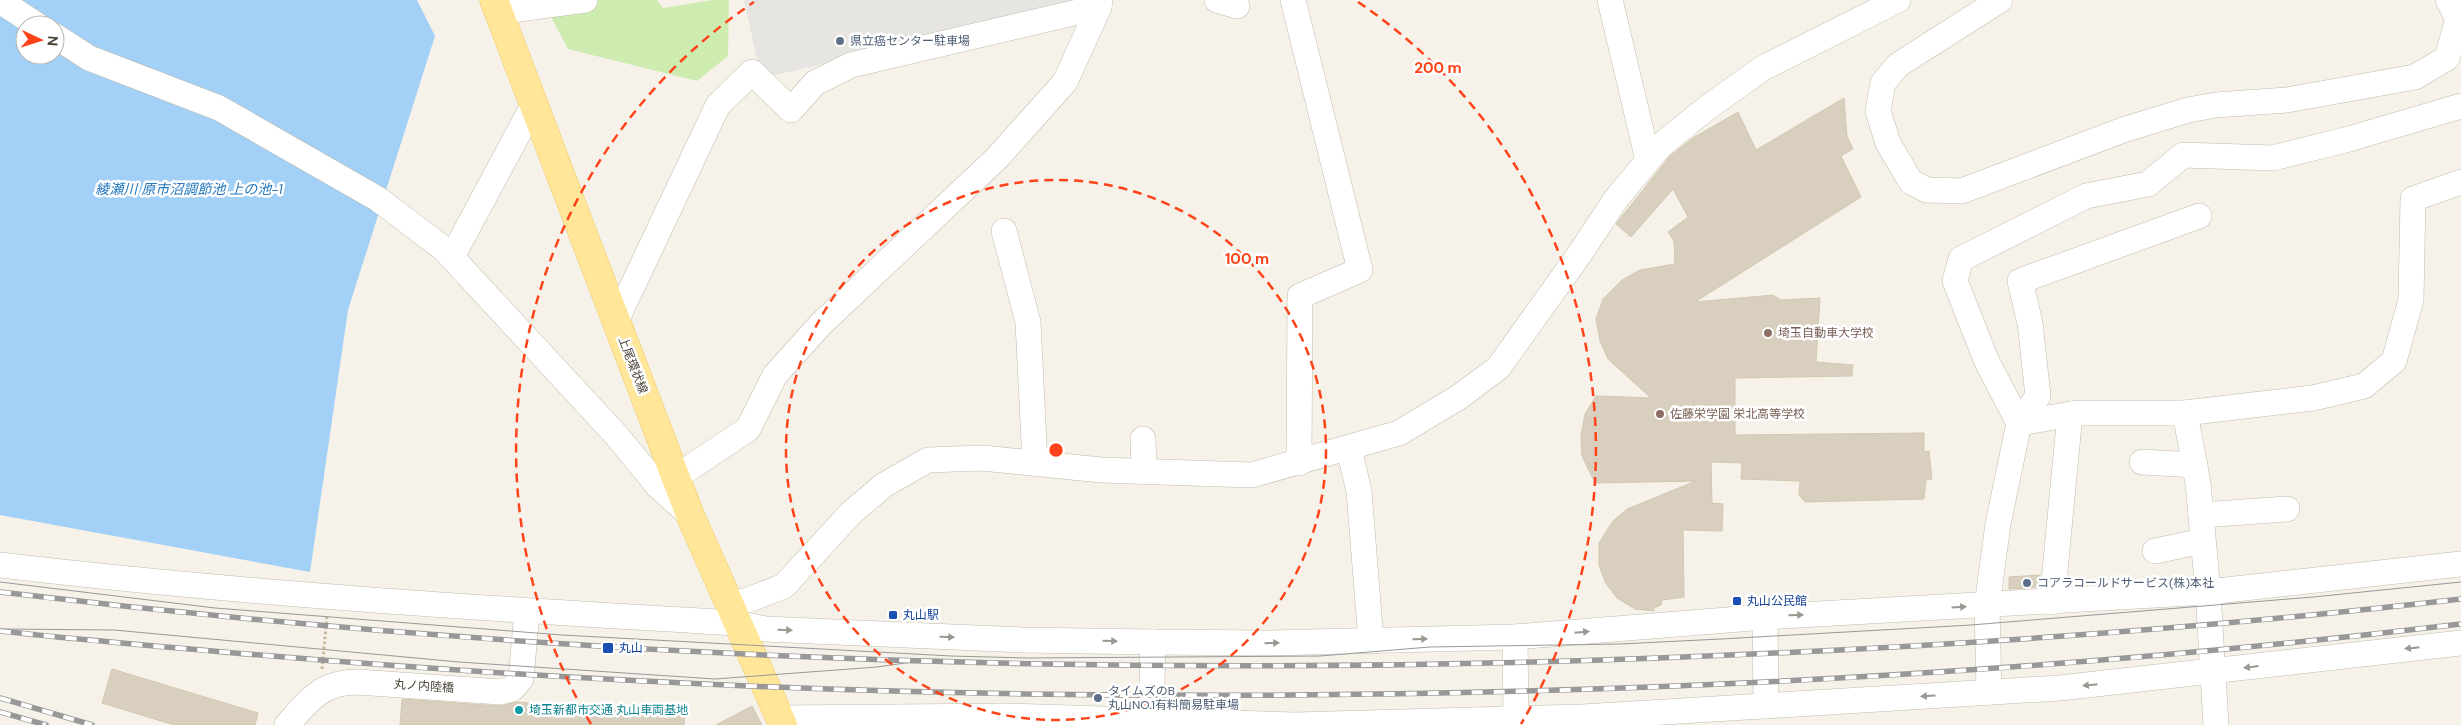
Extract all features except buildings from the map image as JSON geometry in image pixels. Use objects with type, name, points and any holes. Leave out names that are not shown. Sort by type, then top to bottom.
[{"type":"main road","name":"上尾環状線","points":[[496,6],[690,515],[781,722]]},
{"type":"street","points":[[496,6],[584,0]]},
{"type":"street","points":[[1292,0],[1360,270],[1300,296],[1299,463]]},
{"type":"street","points":[[1610,0],[1648,160]]},
{"type":"street","points":[[733,614],[748,600],[784,586],[851,513],[884,485],[928,460],[982,458],[1144,471],[1252,475],[1349,449],[1399,433],[1459,397],[1498,368],[1579,255],[1616,199],[1660,146],[1707,108],[1763,68],[1898,0]]},
{"type":"street","points":[[2000,0],[1898,65],[1883,83],[1878,111],[1888,143],[1911,182],[1927,190],[1962,191],[2123,130],[2188,110],[2216,105],[2286,100],[2415,77],[2447,58],[2458,19],[2448,0]]},
{"type":"street","points":[[0,1],[22,15]]},
{"type":"street","points":[[616,321],[718,105],[752,72],[791,110],[815,83],[851,65],[1100,4]]},
{"type":"street","points":[[676,477],[748,429],[775,375],[822,324],[997,158],[1065,82],[1100,4]]},
{"type":"street","points":[[65,42],[89,58],[219,108],[378,199],[452,257],[617,436],[658,486],[690,515]]},
{"type":"street","points":[[452,257],[534,104]]},
{"type":"street","points":[[2019,423],[1987,362],[1955,281],[1961,259],[2086,196],[2148,184],[2183,155],[2273,158],[2349,140],[2461,106]]},
{"type":"street","points":[[2019,423],[2070,414],[2185,413],[2313,398],[2364,386],[2394,361],[2411,300],[2413,199],[2461,182]]},
{"type":"street","points":[[1989,692],[1987,606],[1998,524],[2019,423],[2038,396],[2030,324],[2020,281],[2199,216]]},
{"type":"street","points":[[1004,231],[1028,322],[1035,463]]},
{"type":"street","points":[[2185,413],[2195,465],[2201,515],[2214,672],[2216,725]]},
{"type":"street","points":[[2052,602],[2070,414]]},
{"type":"street","points":[[1143,440],[1144,471]]},
{"type":"street","points":[[1349,449],[1359,491],[1371,640]]},
{"type":"street","points":[[2142,462],[2195,465]]},
{"type":"street","points":[[2201,515],[2287,509]]},
{"type":"street","points":[[2155,551],[2203,542]]},
{"type":"street","points":[[0,564],[111,577],[328,596],[526,620],[733,614],[765,629],[1022,640],[1268,643],[1515,637],[1765,616],[1987,606],[2208,592],[2461,564]]},
{"type":"street","points":[[1765,616],[1766,706]]},
{"type":"street","name":"丸ノ内陸橋","points":[[287,725],[316,693],[337,683],[358,682],[500,692],[512,689],[521,680],[526,620]]},
{"type":"street","points":[[1515,637],[1516,719]]},
{"type":"street","points":[[1151,719],[1153,642]]},
{"type":"street","points":[[781,722],[1006,716],[1151,719],[1247,725],[1295,725],[1516,719],[2060,688],[2461,643]]},
{"type":"path","points":[[323,664],[328,596]]},
{"type":"green space","points":[[542,0],[657,0],[663,8],[712,0],[729,0],[728,56],[697,81],[568,49]]},
{"type":"shaded area","name":"県立癌センター駐車場","points":[[744,0],[1094,0],[1094,4],[761,78]]},
{"type":"water","name":"綾瀬川 原市沼調節池 上の池-1","points":[[0,0],[417,0],[435,36],[348,310],[310,572],[0,515]]},
{"type":"tram line","points":[[0,582],[215,608],[562,635],[951,656],[1027,658],[1320,656],[1430,647],[1620,644],[1721,639],[1971,625],[2313,597],[2461,582]]},
{"type":"tram line","points":[[0,629],[114,630],[459,662],[715,679],[877,667],[926,660]]},
{"type":"railway","points":[[0,592],[206,615],[413,633],[620,647],[828,658],[1035,664],[1243,666],[1451,664],[1658,658],[1859,649],[2160,629],[2461,599]]},
{"type":"railway","points":[[0,631],[344,662],[636,681],[929,692],[1206,695],[1386,694],[1565,690],[1745,683],[1924,673],[2282,644],[2461,624]]},
{"type":"railway","points":[[0,698],[92,725]]},
{"type":"railway","points":[[0,712],[46,725]]},
{"type":"place","name":"県立癌センター駐車場","points":[[840,41]]},
{"type":"place","name":"埼玉自動車大学校","points":[[1768,333]]},
{"type":"place","name":"佐藤栄学園 栄北高等学校","points":[[1660,414]]},
{"type":"place","name":"コアラコールドサービス(株)本社","points":[[2027,583]]},
{"type":"place","name":"丸山公民館","points":[[1737,601]]},
{"type":"place","name":"丸山駅","points":[[893,615]]},
{"type":"place","name":"丸山","points":[[608,648]]},
{"type":"place","name":"タイムズのB 丸山NO.1有料簡易駐車場","points":[[1098,698]]},
{"type":"place","name":"埼玉新都市交通 丸山車両基地","points":[[519,710]]}]
